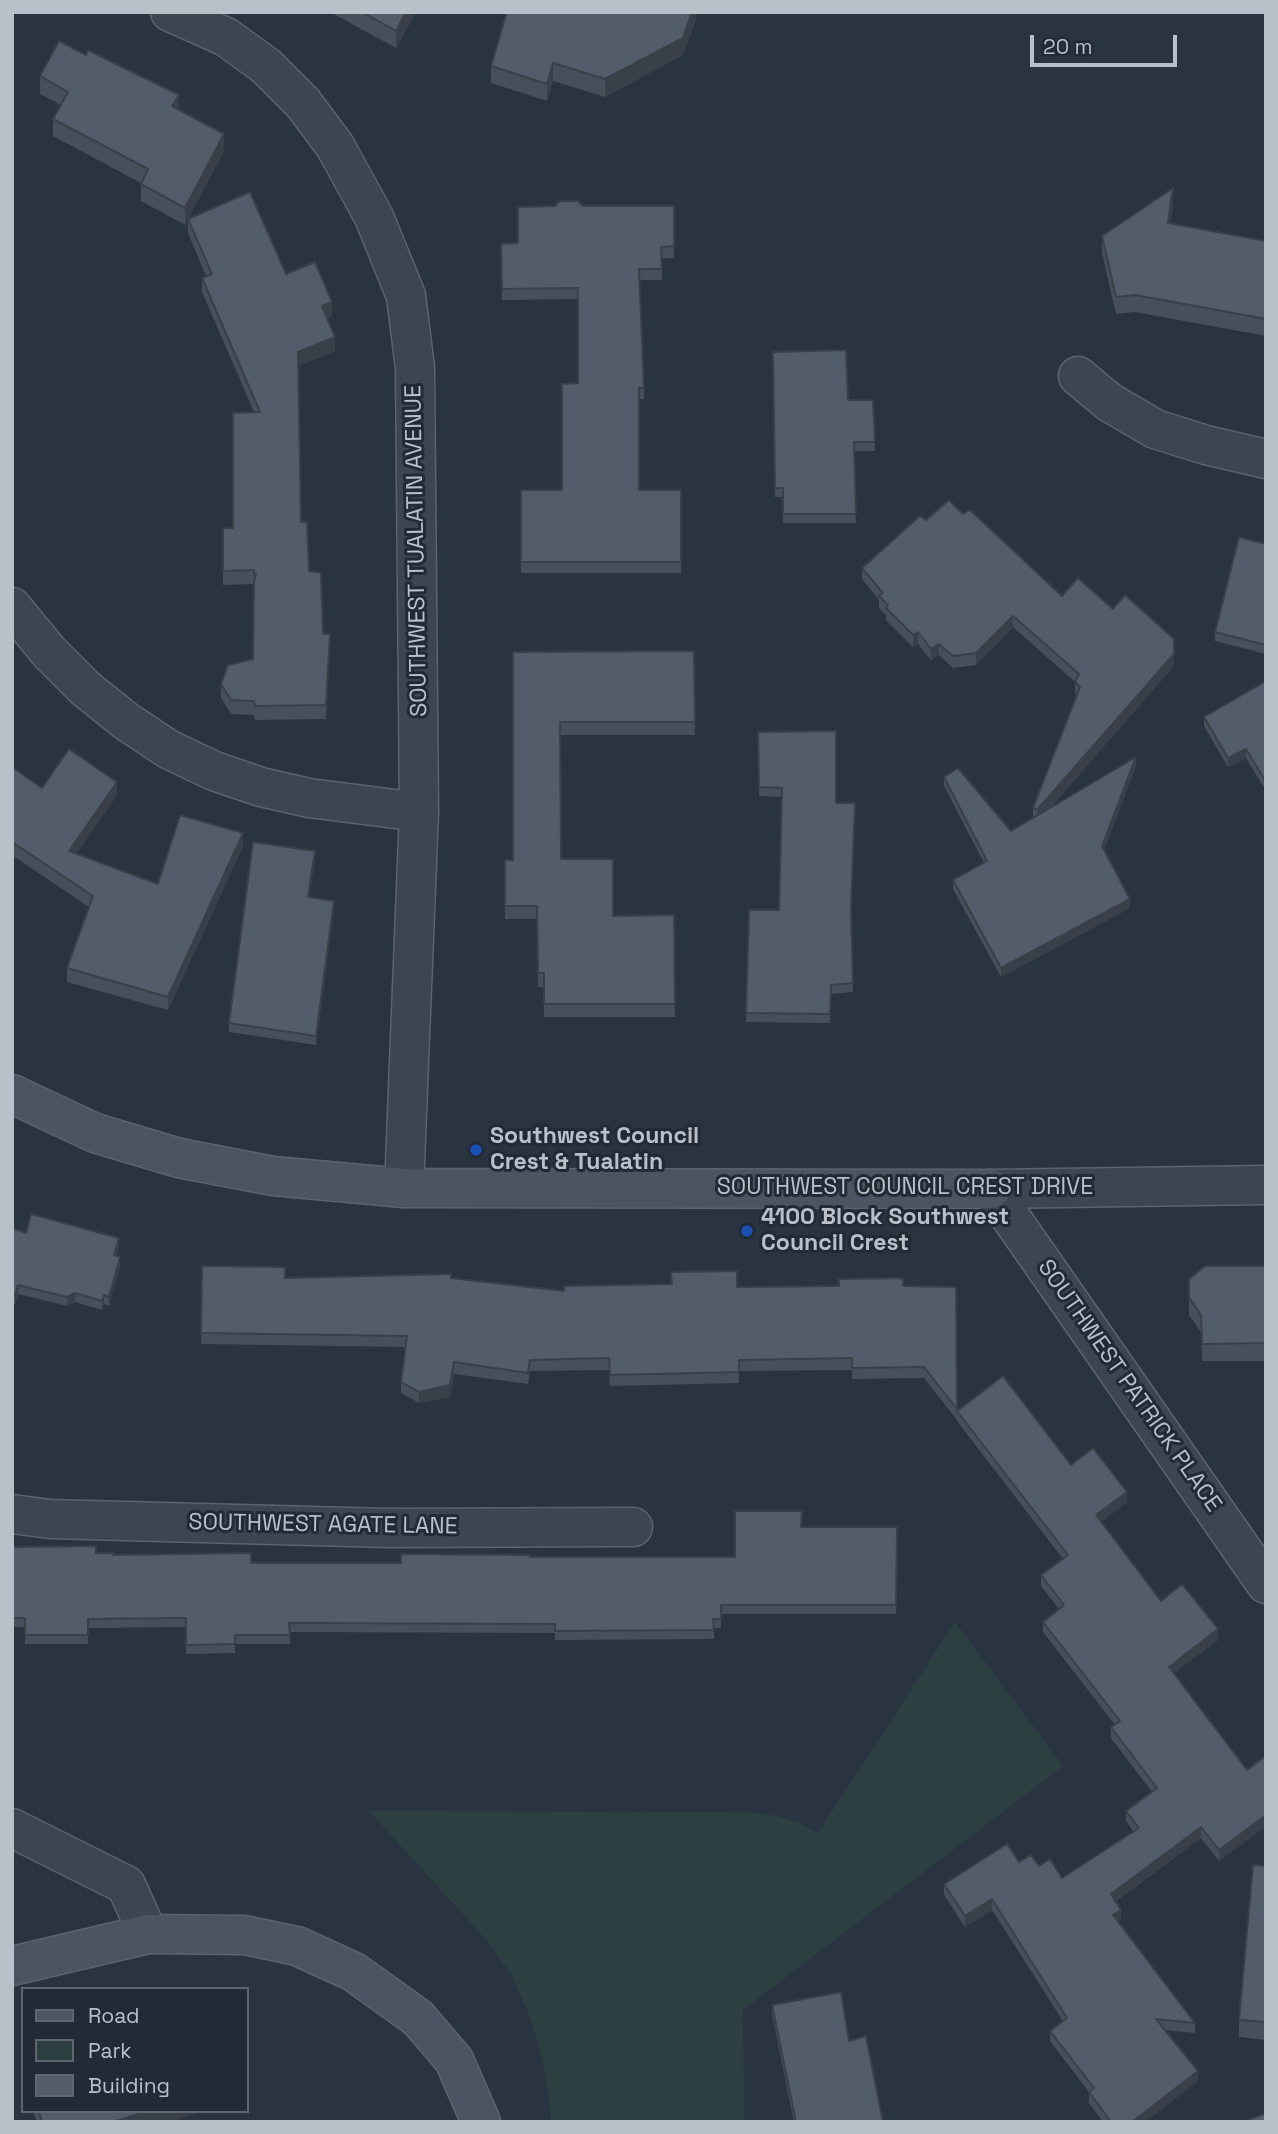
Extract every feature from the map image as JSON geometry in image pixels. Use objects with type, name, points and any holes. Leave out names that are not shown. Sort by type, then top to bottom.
[{"type":"street","name":"SOUTHWEST TUALATIN AVENUE","points":[[170,12],[226,37],[266,66],[303,103],[335,146],[374,218],[405,296],[415,368],[419,811],[404,1188]]},
{"type":"street","points":[[1078,376],[1109,402],[1155,429],[1206,445],[1266,459]]},
{"type":"street","points":[[12,607],[49,652],[86,689],[126,721],[168,748],[214,771],[261,787],[309,798],[419,811]]},
{"type":"street","name":"SOUTHWEST COUNCIL CREST DRIVE","points":[[12,1094],[95,1133],[179,1158],[273,1177],[404,1188],[991,1189],[1266,1185]]},
{"type":"street","name":"SOUTHWEST PATRICK PLACE","points":[[991,1189],[1266,1584]]},
{"type":"street","name":"SOUTHWEST AGATE LANE","points":[[12,1514],[50,1519],[388,1528],[634,1527]]},
{"type":"street","points":[[12,1828],[126,1885],[148,1934]]},
{"type":"street","points":[[12,1966],[148,1934],[244,1935],[297,1946],[354,1972],[418,2018],[454,2060],[481,2122]]},
{"type":"green space","points":[[955,1622],[1063,1766],[743,2010],[744,2122],[551,2122],[540,2050],[527,2009],[510,1973],[490,1944],[369,1811],[750,1812],[800,1823],[818,1833]]},
{"type":"building","points":[[362,12],[406,12],[396,31]]},
{"type":"building","points":[[507,12],[692,12],[683,38],[605,79],[553,63],[547,84],[491,66]]},
{"type":"building","points":[[59,41],[86,55],[88,50],[179,95],[172,106],[224,134],[185,208],[141,184],[148,169],[53,119],[68,92],[40,76]]},
{"type":"building","points":[[1173,188],[1168,223],[1266,241],[1266,319],[1135,295],[1116,297],[1102,236]]},
{"type":"building","points":[[250,192],[286,274],[315,262],[332,302],[322,306],[335,337],[298,352],[301,522],[307,522],[309,571],[321,573],[323,634],[330,634],[326,705],[255,706],[254,701],[231,700],[221,684],[228,665],[253,659],[256,574],[254,570],[223,571],[223,528],[233,528],[233,413],[260,412],[202,278],[212,274],[188,219]]},
{"type":"building","points":[[560,201],[578,201],[583,206],[674,206],[674,246],[661,247],[662,269],[639,269],[644,388],[639,388],[639,490],[681,490],[681,562],[521,562],[521,490],[562,490],[562,384],[578,383],[578,288],[502,289],[501,244],[518,243],[518,207],[555,206]]},
{"type":"building","points":[[846,350],[848,400],[873,400],[875,442],[854,442],[856,514],[783,514],[783,488],[775,488],[773,352]]},
{"type":"building","points":[[949,500],[963,514],[970,510],[1062,596],[1078,578],[1113,609],[1125,595],[1174,639],[1174,654],[1037,810],[1033,808],[1080,687],[1075,682],[1079,674],[1013,616],[976,653],[953,656],[939,644],[931,649],[918,632],[913,635],[886,608],[888,605],[879,596],[883,593],[862,568],[920,516],[926,520]]},
{"type":"building","points":[[1239,537],[1266,544],[1266,645],[1215,632]]},
{"type":"building","points":[[694,651],[695,722],[560,722],[561,859],[613,859],[613,916],[674,915],[675,1004],[544,1004],[544,973],[538,973],[537,906],[505,906],[505,860],[513,860],[513,652]]},
{"type":"building","points":[[1266,681],[1266,782],[1246,749],[1228,758],[1204,717]]},
{"type":"building","points":[[836,731],[836,803],[855,803],[851,908],[853,983],[831,985],[830,1014],[746,1013],[749,910],[779,910],[782,788],[759,787],[758,732]]},
{"type":"building","points":[[69,749],[117,782],[69,851],[158,884],[180,815],[243,833],[168,997],[67,968],[93,896],[12,842],[12,767],[42,788]]},
{"type":"building","points":[[1136,757],[1102,846],[1130,899],[1001,968],[953,880],[987,861],[944,777],[958,768],[1011,831]]},
{"type":"building","points":[[253,842],[315,851],[308,897],[334,901],[316,1036],[229,1023]]},
{"type":"building","points":[[31,1214],[119,1238],[114,1255],[120,1257],[109,1297],[104,1295],[102,1301],[75,1293],[67,1297],[18,1285],[15,1295],[12,1294],[12,1228],[26,1233]]},
{"type":"building","points":[[202,1266],[285,1267],[285,1278],[451,1274],[451,1278],[564,1291],[564,1286],[672,1284],[671,1272],[737,1271],[737,1287],[839,1286],[839,1279],[903,1278],[903,1286],[956,1287],[957,1409],[924,1367],[852,1368],[852,1358],[739,1360],[739,1372],[610,1375],[609,1358],[530,1360],[528,1373],[454,1362],[450,1385],[419,1392],[401,1382],[407,1336],[201,1333]]},
{"type":"building","points":[[1205,1266],[1266,1266],[1266,1343],[1202,1344],[1201,1315],[1189,1297],[1189,1279]]},
{"type":"building","points":[[1003,1376],[1071,1465],[1093,1448],[1127,1492],[1096,1515],[1161,1601],[1182,1584],[1218,1629],[1169,1667],[1247,1770],[1266,1756],[1266,1815],[1219,1850],[1201,1827],[1111,1894],[1121,1910],[1113,1915],[1195,2023],[1156,2019],[1198,2071],[1132,2122],[1111,2122],[1089,2092],[1094,2088],[1050,2031],[1067,2018],[992,1899],[965,1916],[944,1884],[1007,1844],[1019,1862],[1031,1855],[1039,1866],[1050,1859],[1062,1878],[1139,1828],[1126,1811],[1157,1788],[1111,1727],[1120,1721],[1043,1622],[1064,1605],[1041,1575],[1068,1555],[957,1411]]},
{"type":"building","points":[[735,1511],[802,1511],[801,1527],[897,1527],[896,1605],[721,1605],[721,1619],[713,1619],[714,1630],[555,1631],[555,1624],[289,1623],[290,1635],[235,1635],[235,1644],[186,1645],[186,1618],[88,1619],[88,1635],[25,1635],[25,1618],[12,1618],[12,1547],[96,1546],[96,1553],[113,1555],[251,1553],[251,1563],[401,1563],[401,1554],[735,1557]]},
{"type":"building","points":[[1253,1865],[1266,1866],[1266,2022],[1239,2020]]},
{"type":"building","points":[[841,1992],[849,2041],[866,2036],[883,2122],[796,2122],[772,2005]]},
{"type":"building","points":[[40,2113],[141,2113],[114,2122],[42,2122]]},
{"type":"building","points":[[1266,2113],[1266,2122],[1243,2122]]},
{"type":"place","name":"Southwest Council Crest & Tualatin","points":[[476,1150]]},
{"type":"place","name":"4100 Block Southwest Council Crest","points":[[747,1231]]}]
